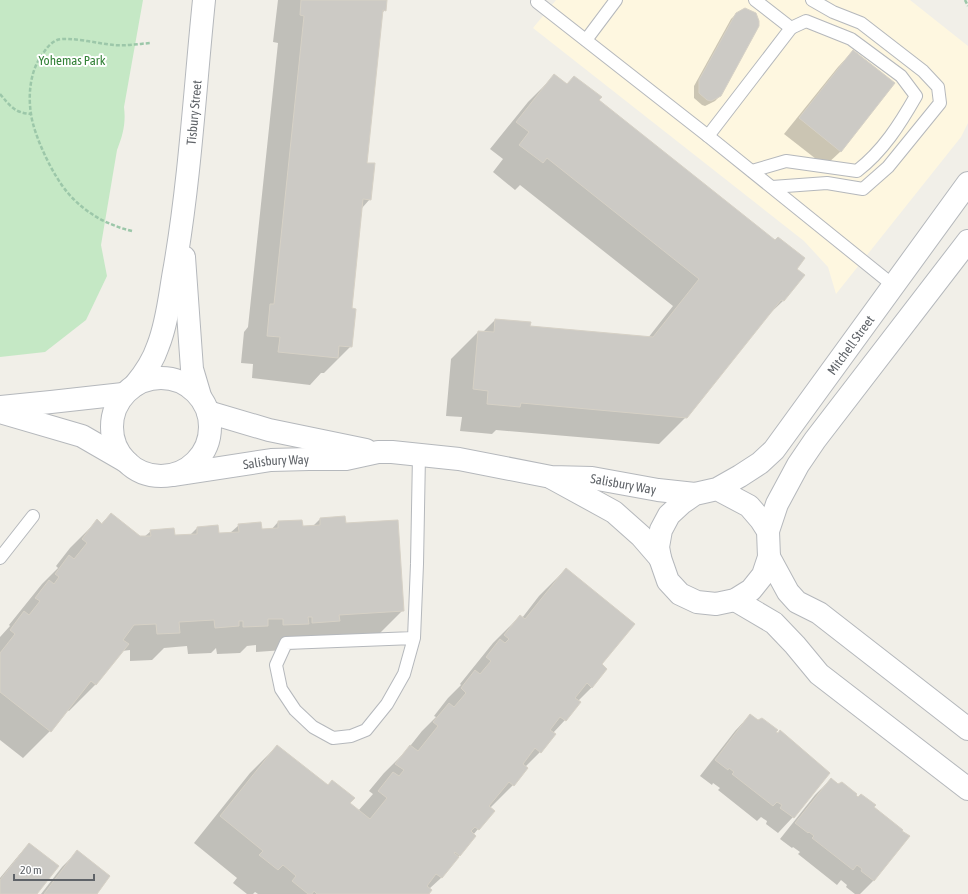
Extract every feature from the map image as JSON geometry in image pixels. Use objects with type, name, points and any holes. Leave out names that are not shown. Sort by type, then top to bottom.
[{"type":"street","name":"Tisbury Street","points":[[129,389],[146,371],[152,360],[160,339],[166,315],[182,226],[204,0]]},
{"type":"street","name":"Mitchell Street","points":[[717,488],[760,463],[774,450],[968,183]]},
{"type":"street","name":"Tisbury Street","points":[[182,226],[192,369],[204,404]]},
{"type":"street","points":[[768,531],[749,506],[717,488],[695,494],[682,503],[670,515],[661,530],[658,547],[668,581],[680,594],[698,602],[716,604],[735,600],[751,590],[763,575],[769,557],[768,531],[778,504],[798,465],[815,440],[968,241]]},
{"type":"street","points":[[0,407],[51,402],[129,389],[158,378],[174,380],[189,387],[204,404],[210,427],[208,443],[200,457],[188,468],[174,475],[158,476],[142,472],[82,436],[0,412]]},
{"type":"street","points":[[128,463],[118,450],[113,435],[113,418],[129,389]]},
{"type":"street","name":"Salisbury Way","points":[[204,404],[269,430],[378,452],[460,459],[551,477],[592,478],[658,490],[695,494]]},
{"type":"street","name":"Salisbury Way","points":[[174,475],[271,460],[309,458],[346,460],[378,452]]},
{"type":"street","name":"Salisbury Way","points":[[551,477],[614,512],[641,536],[660,558]]},
{"type":"street","points":[[769,557],[788,592],[797,602],[819,613],[968,729]]},
{"type":"street","points":[[735,600],[774,623],[819,674],[968,789]]},
{"type":"lane","points":[[537,0],[894,286]]},
{"type":"lane","points":[[586,40],[616,0]]},
{"type":"lane","points":[[755,0],[791,28]]},
{"type":"lane","points":[[772,187],[827,183],[863,189],[888,167],[940,103],[938,87],[923,71],[861,23],[833,12],[812,0]]},
{"type":"lane","points":[[708,136],[791,28],[806,21],[851,39],[901,76],[916,96],[898,126],[871,160],[857,171],[786,161],[752,171]]},
{"type":"lane","points":[[414,638],[286,643],[276,665],[281,689],[295,710],[313,727],[333,738],[351,736],[366,730],[387,704],[404,674],[414,638],[419,455]]},
{"type":"lane","points":[[0,558],[32,516]]},
{"type":"path","points":[[965,0],[968,6]]},
{"type":"path","points":[[132,231],[116,227],[92,215],[67,193],[51,168],[39,141],[31,114],[30,88],[33,72],[38,60],[47,48],[55,41],[64,38],[98,44],[126,46],[150,43]]},
{"type":"path","points":[[0,94],[9,105],[18,112],[31,114]]},
{"type":"shaded area","points":[[556,0],[910,0],[968,46],[968,123],[961,137],[836,294],[828,267],[804,241],[533,28]]},
{"type":"green space","name":"Yohemas Park","points":[[0,0],[143,0],[124,107],[124,129],[117,150],[101,245],[107,276],[86,320],[45,352],[0,357]]},
{"type":"building","points":[[301,0],[387,0],[386,11],[383,10],[367,163],[375,163],[371,200],[363,199],[352,308],[356,309],[352,347],[339,346],[338,358],[278,352],[280,337],[267,336],[270,304],[274,304],[304,16],[300,15]]},
{"type":"building","points":[[745,8],[756,13],[759,26],[721,96],[711,101],[707,100],[699,93],[699,80],[736,13]]},
{"type":"building","points":[[853,50],[895,83],[841,152],[799,118]]},
{"type":"building","points":[[554,74],[567,84],[574,76],[602,97],[599,100],[775,240],[778,237],[805,258],[797,269],[805,275],[784,301],[781,300],[687,418],[521,403],[520,407],[487,404],[488,391],[473,389],[478,331],[494,332],[495,319],[531,322],[530,326],[653,337],[699,279],[547,158],[543,163],[519,145],[529,132],[516,122]]},
{"type":"building","points":[[111,513],[140,536],[151,536],[150,530],[174,528],[175,535],[197,534],[197,527],[218,525],[219,533],[239,532],[238,524],[261,522],[262,529],[278,528],[278,521],[302,520],[303,526],[320,525],[320,518],[345,516],[346,523],[398,520],[404,611],[339,615],[340,621],[312,623],[312,617],[308,617],[309,624],[283,625],[283,619],[268,619],[268,626],[243,627],[243,621],[239,621],[239,626],[215,628],[214,620],[179,622],[180,633],[157,634],[156,624],[134,625],[123,640],[129,644],[96,685],[91,681],[51,732],[0,692],[0,653],[15,634],[10,630],[24,611],[29,615],[40,601],[35,598],[49,580],[54,584],[59,577],[55,574],[69,555],[74,559],[87,543],[82,539],[97,519],[102,524]]},
{"type":"building","points":[[566,568],[635,624],[602,664],[607,669],[592,688],[587,683],[575,698],[581,702],[566,721],[560,717],[550,730],[556,734],[541,753],[535,748],[523,764],[528,768],[514,786],[509,782],[489,806],[495,811],[479,830],[475,827],[471,831],[476,836],[460,856],[455,852],[454,853],[459,857],[442,878],[436,874],[427,886],[432,890],[429,894],[317,894],[314,891],[312,894],[308,894],[292,881],[296,876],[283,865],[278,870],[259,855],[263,851],[220,816],[277,745],[328,785],[332,780],[355,798],[350,803],[370,819],[387,798],[378,791],[393,772],[399,776],[404,770],[395,764],[410,745],[418,751],[438,726],[433,722],[449,703],[454,707],[466,693],[461,688],[475,670],[480,674],[491,661],[486,657],[500,639],[505,643],[509,639],[504,635],[520,615],[525,619]]},
{"type":"building","points":[[750,714],[758,720],[762,718],[778,730],[776,732],[778,733],[780,730],[830,773],[794,818],[780,808],[782,805],[777,802],[773,806],[732,774],[734,772],[729,768],[728,770],[715,760]]},
{"type":"building","points":[[831,778],[838,784],[842,782],[857,794],[856,795],[858,797],[861,794],[876,805],[874,807],[910,836],[874,881],[861,871],[862,869],[857,865],[853,870],[812,838],[814,836],[795,823]]},
{"type":"building","points":[[29,843],[59,866],[37,894],[0,894],[0,880]]},
{"type":"building","points":[[77,850],[110,876],[97,894],[44,894]]}]
